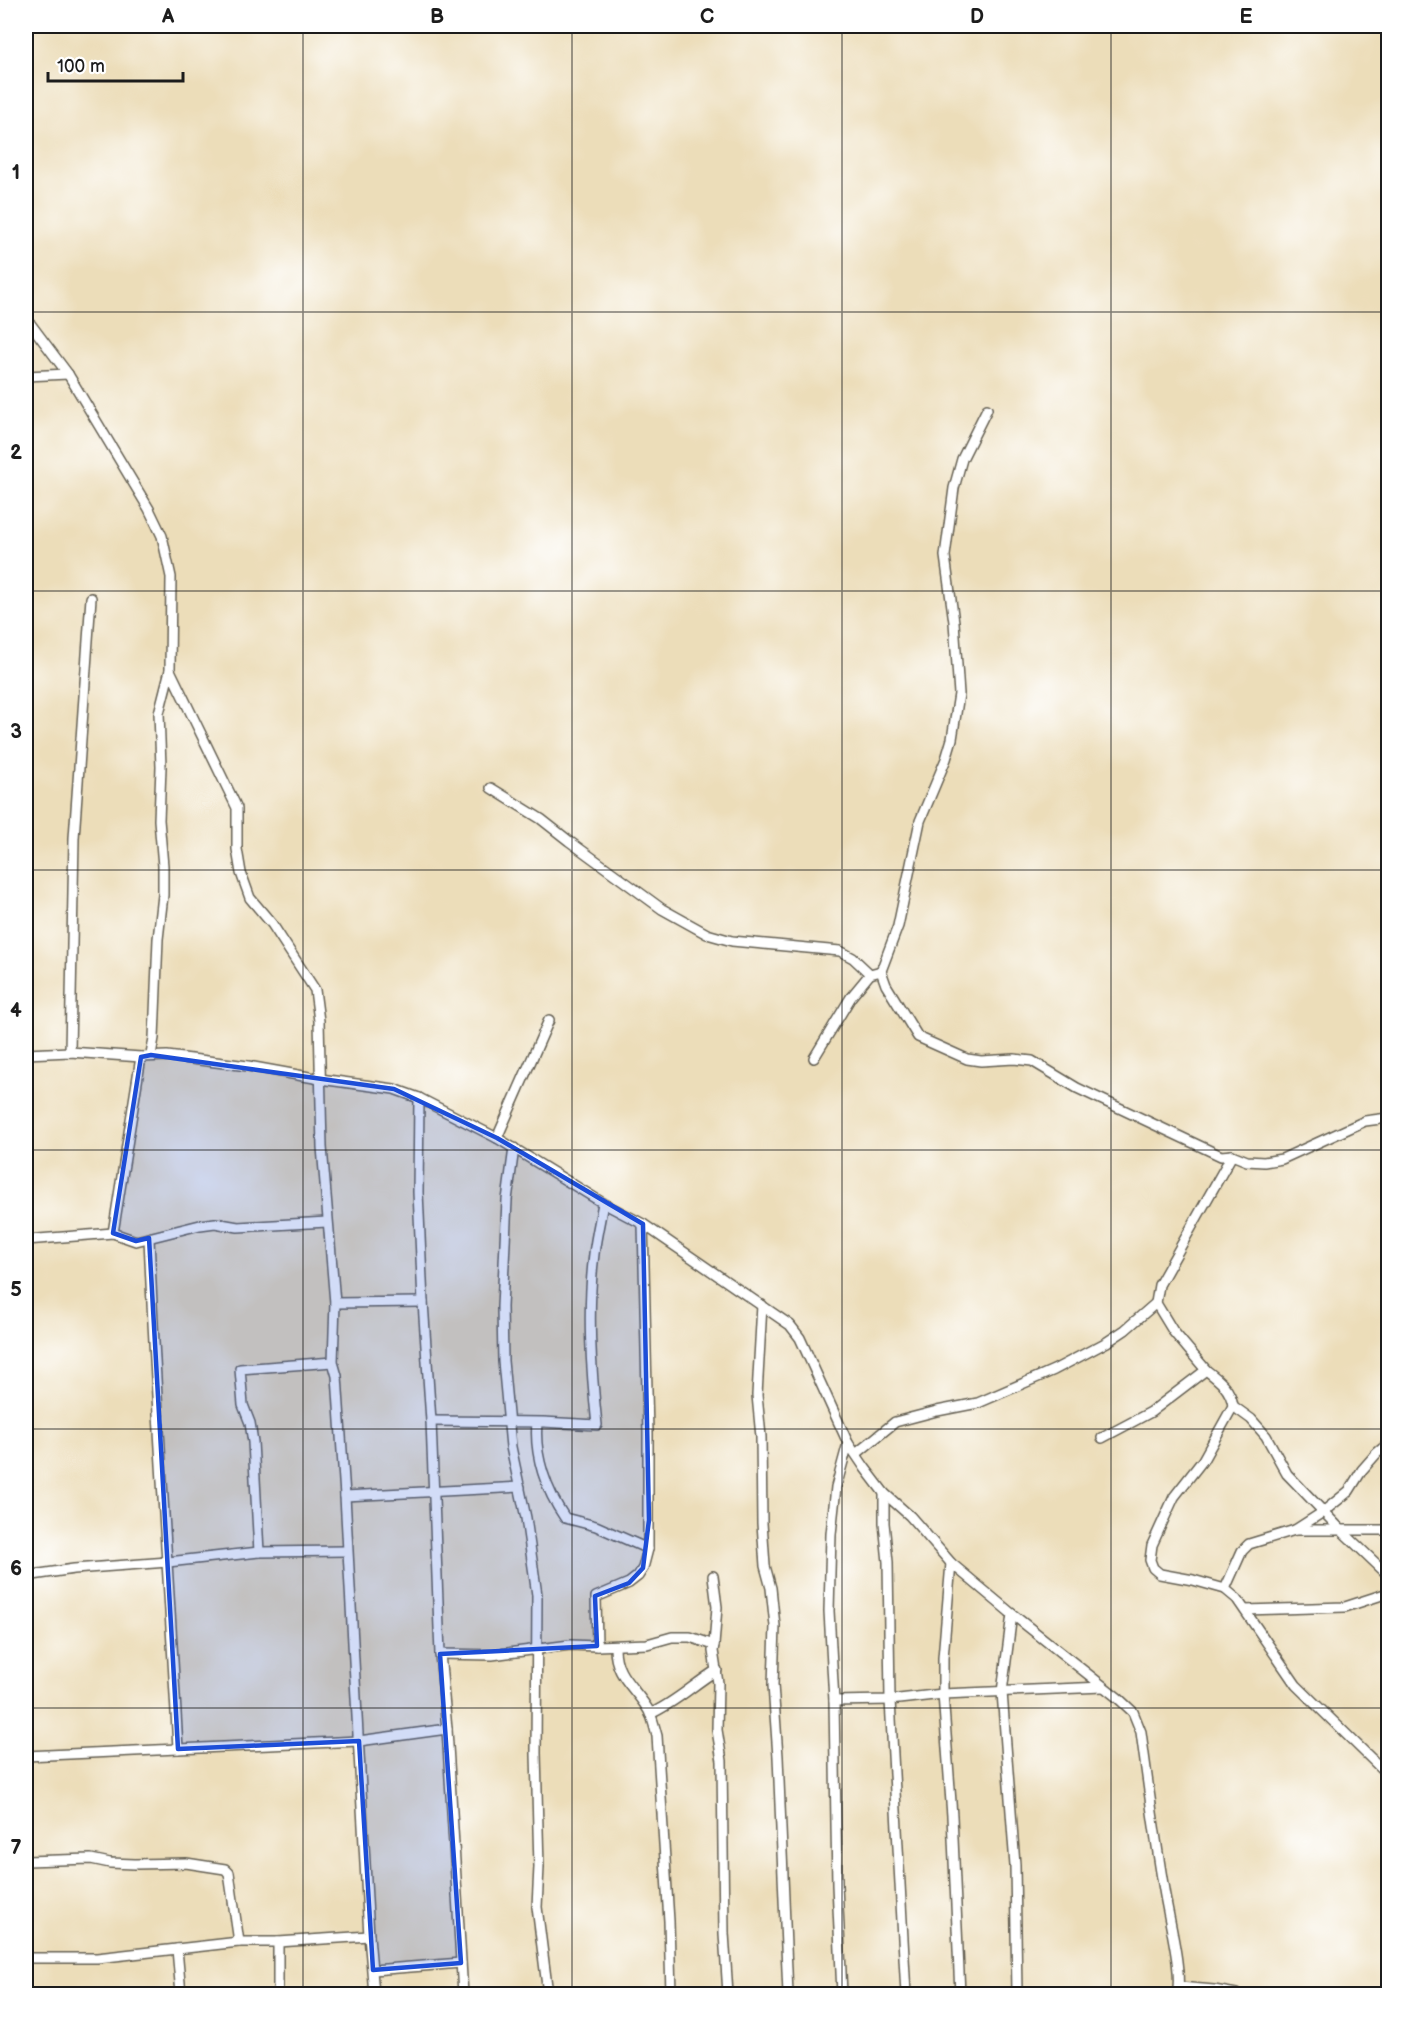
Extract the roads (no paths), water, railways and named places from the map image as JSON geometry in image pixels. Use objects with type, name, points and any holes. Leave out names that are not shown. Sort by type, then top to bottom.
[{"type":"street","points":[[26,318],[68,374],[149,509],[162,536],[171,577],[170,670],[159,713],[161,767],[159,820],[163,895],[158,939],[154,1038],[146,1056],[113,1233]]},
{"type":"street","points":[[26,376],[68,374]]},
{"type":"street","points":[[987,410],[962,459],[954,488],[945,556],[954,622],[959,694],[952,739],[920,821],[898,926],[881,970],[886,985],[910,1027],[918,1037],[934,1046],[967,1059],[1032,1061],[1077,1088],[1221,1156],[1232,1155],[1247,1161],[1264,1162],[1281,1159],[1365,1121],[1389,1118]]},
{"type":"street","points":[[70,1052],[74,837],[91,598]]},
{"type":"street","points":[[170,670],[237,808],[237,849],[240,873],[250,898],[273,924],[315,990],[320,1021],[320,1079],[327,1222],[335,1303],[333,1362],[337,1376],[345,1496],[369,1936],[375,1995]]},
{"type":"street","points":[[491,788],[541,819],[662,909],[707,934],[732,941],[840,951],[853,958],[870,974]]},
{"type":"street","points":[[814,1058],[851,997],[870,974],[881,970]]},
{"type":"street","points":[[497,1138],[549,1020]]},
{"type":"street","points":[[26,1054],[70,1052],[146,1056],[249,1066],[394,1089],[419,1098],[497,1138],[603,1203],[643,1224],[790,1324],[800,1338],[848,1443],[884,1492],[910,1516],[951,1563],[1133,1712],[1141,1732],[1178,1991],[1214,1990],[1236,1995]]},
{"type":"street","points":[[419,1098],[418,1192],[423,1302],[431,1421],[440,1654],[447,1729],[462,1995]]},
{"type":"street","points":[[514,1148],[507,1200],[502,1307],[503,1361],[508,1422],[537,1595],[536,1753],[539,1867],[537,1907],[548,1995]]},
{"type":"street","points":[[856,1454],[895,1422],[978,1403],[1054,1370],[1125,1330],[1156,1303],[1159,1285],[1232,1155]]},
{"type":"street","points":[[431,1421],[597,1425],[591,1344],[591,1297],[594,1254],[603,1203]]},
{"type":"street","points":[[26,1240],[113,1233],[136,1241],[215,1223],[238,1227],[327,1222]]},
{"type":"street","points":[[597,1646],[596,1597],[629,1583],[638,1576],[643,1568],[648,1549],[643,1224]]},
{"type":"street","points":[[148,1238],[178,1749]]},
{"type":"street","points":[[335,1303],[423,1302]]},
{"type":"street","points":[[1156,1303],[1173,1331],[1206,1370],[1224,1384],[1233,1406],[1203,1460],[1174,1497],[1152,1545],[1150,1560],[1153,1568],[1160,1574],[1225,1589],[1245,1610],[1296,1685],[1389,1775]]},
{"type":"street","points":[[762,1305],[757,1395],[765,1566],[771,1588],[775,1626],[772,1685],[778,1757],[788,1995]]},
{"type":"street","points":[[259,1552],[252,1442],[250,1423],[243,1405],[240,1369],[333,1362]]},
{"type":"street","points":[[1102,1438],[1151,1412],[1206,1370]]},
{"type":"street","points":[[1233,1406],[1251,1419],[1266,1436],[1287,1474],[1389,1575]]},
{"type":"street","points":[[537,1423],[536,1440],[541,1469],[558,1508],[565,1518],[597,1526],[648,1549]]},
{"type":"street","points":[[842,1995],[837,1885],[834,1701],[829,1611],[831,1534],[836,1487],[848,1443]]},
{"type":"street","points":[[1225,1589],[1244,1547],[1295,1530],[1323,1512],[1349,1491],[1362,1470],[1377,1453],[1389,1444]]},
{"type":"street","points":[[345,1496],[520,1487]]},
{"type":"street","points":[[884,1492],[888,1562],[890,1700],[906,1995]]},
{"type":"street","points":[[1295,1530],[1389,1530]]},
{"type":"street","points":[[26,1576],[74,1569],[259,1552],[347,1551]]},
{"type":"street","points":[[951,1563],[943,1658],[943,1694],[952,1816],[960,1995]]},
{"type":"street","points":[[713,1576],[717,1607],[713,1651],[717,1670],[717,1730],[722,1761],[724,1933],[728,1995]]},
{"type":"street","points":[[1245,1610],[1345,1607],[1389,1593]]},
{"type":"street","points":[[1012,1614],[1002,1692],[1015,1865],[1017,1995]]},
{"type":"street","points":[[440,1654],[492,1655],[570,1645],[647,1644],[672,1637],[690,1637],[714,1645]]},
{"type":"street","points":[[615,1646],[615,1658],[621,1674],[650,1714],[657,1736],[669,1921],[671,1995]]},
{"type":"street","points":[[650,1714],[666,1707],[717,1670]]},
{"type":"street","points":[[834,1701],[890,1700],[943,1694],[1103,1687]]},
{"type":"street","points":[[26,1756],[359,1741],[447,1729]]},
{"type":"street","points":[[26,1861],[91,1859],[110,1863],[186,1863],[225,1869],[229,1874],[239,1942]]},
{"type":"street","points":[[26,1958],[97,1958],[239,1942],[369,1936]]},
{"type":"street","points":[[278,1942],[278,1995]]},
{"type":"street","points":[[177,1949],[181,1995]]},
{"type":"street","points":[[373,1970],[461,1964]]}]
